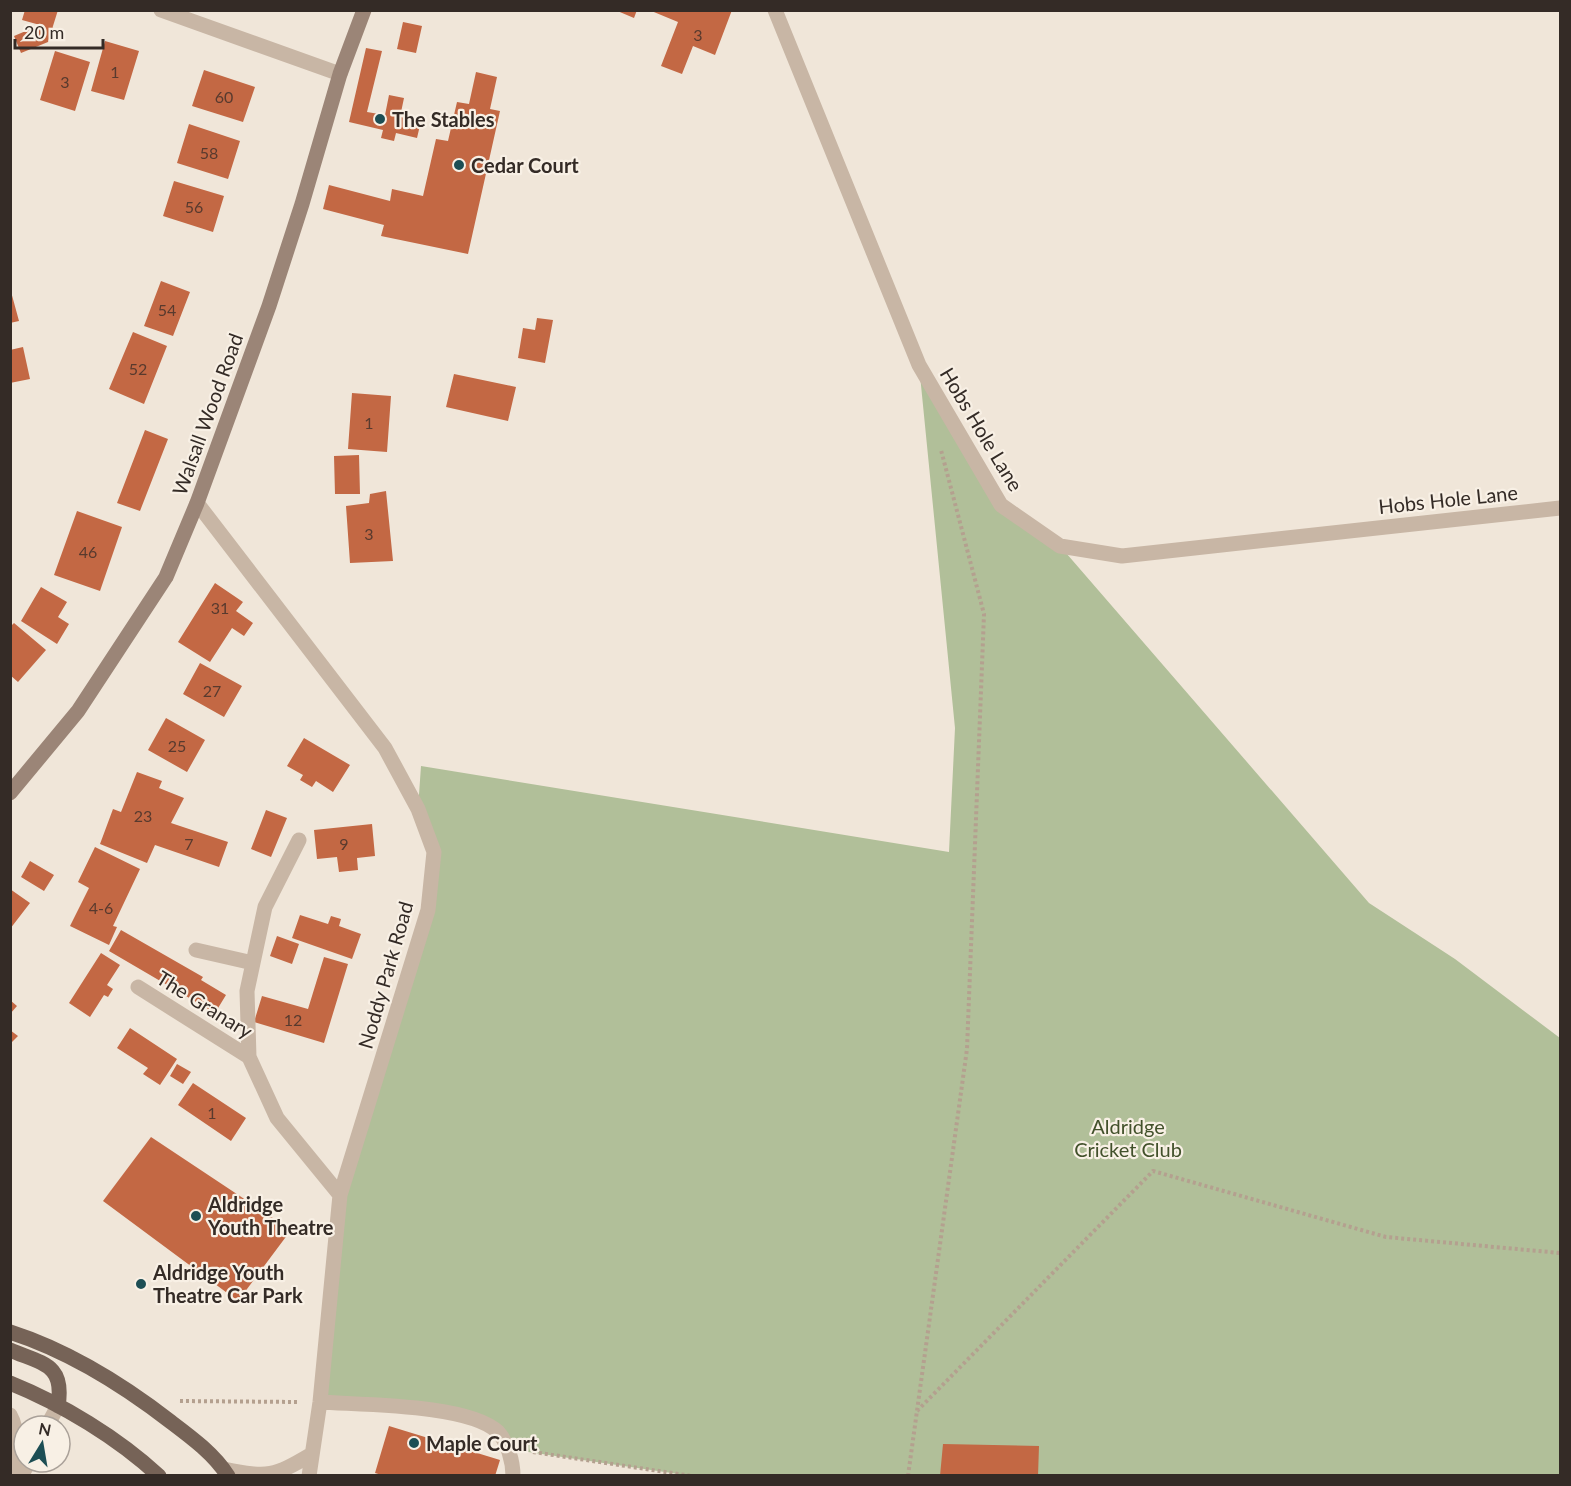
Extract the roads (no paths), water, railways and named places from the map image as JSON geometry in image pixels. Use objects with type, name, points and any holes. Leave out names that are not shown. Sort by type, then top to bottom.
[{"type":"main road","points":[[10,1332],[31,1338],[80,1361],[125,1388],[191,1436],[226,1473]]},
{"type":"main road","points":[[10,1350],[51,1368],[57,1377],[60,1391],[58,1406]]},
{"type":"main road","points":[[10,1383],[58,1406],[142,1460],[159,1476]]},
{"type":"street","points":[[161,10],[340,74]]},
{"type":"street","name":"Walsall Wood Road","points":[[10,793],[78,711],[166,577],[197,503],[269,306],[340,74],[364,10]]},
{"type":"street","name":"Hobs Hole Lane","points":[[775,10],[919,365],[1001,505],[1060,546],[1122,556],[1560,508]]},
{"type":"street","name":"Noddy Park Road","points":[[197,503],[385,748],[418,809],[434,852],[428,910],[340,1195],[320,1402],[309,1476]]},
{"type":"street","name":"The Granary","points":[[300,840],[266,907],[247,991],[249,1057],[277,1118],[340,1195]]},
{"type":"street","name":"The Granary","points":[[196,950],[253,963]]},
{"type":"street","name":"The Granary","points":[[138,987],[249,1057]]},
{"type":"street","points":[[320,1402],[448,1411],[476,1420],[498,1432],[508,1449],[513,1476]]},
{"type":"street","points":[[54,1414],[58,1406]]},
{"type":"street","points":[[10,1415],[13,1420],[17,1447],[14,1476]]},
{"type":"street","points":[[226,1473],[273,1474],[285,1470],[312,1454]]},
{"type":"place","name":"The Stables","points":[[380,119]]},
{"type":"place","name":"Cedar Court","points":[[459,165]]},
{"type":"place","name":"Aldridge Youth Theatre","points":[[196,1216]]},
{"type":"place","name":"Aldridge Youth Theatre Car Park","points":[[141,1284]]},
{"type":"place","name":"Maple Court","points":[[414,1443]]},
{"type":"park label","name":"Aldridge Cricket Club","points":[[1128,1138]]}]
